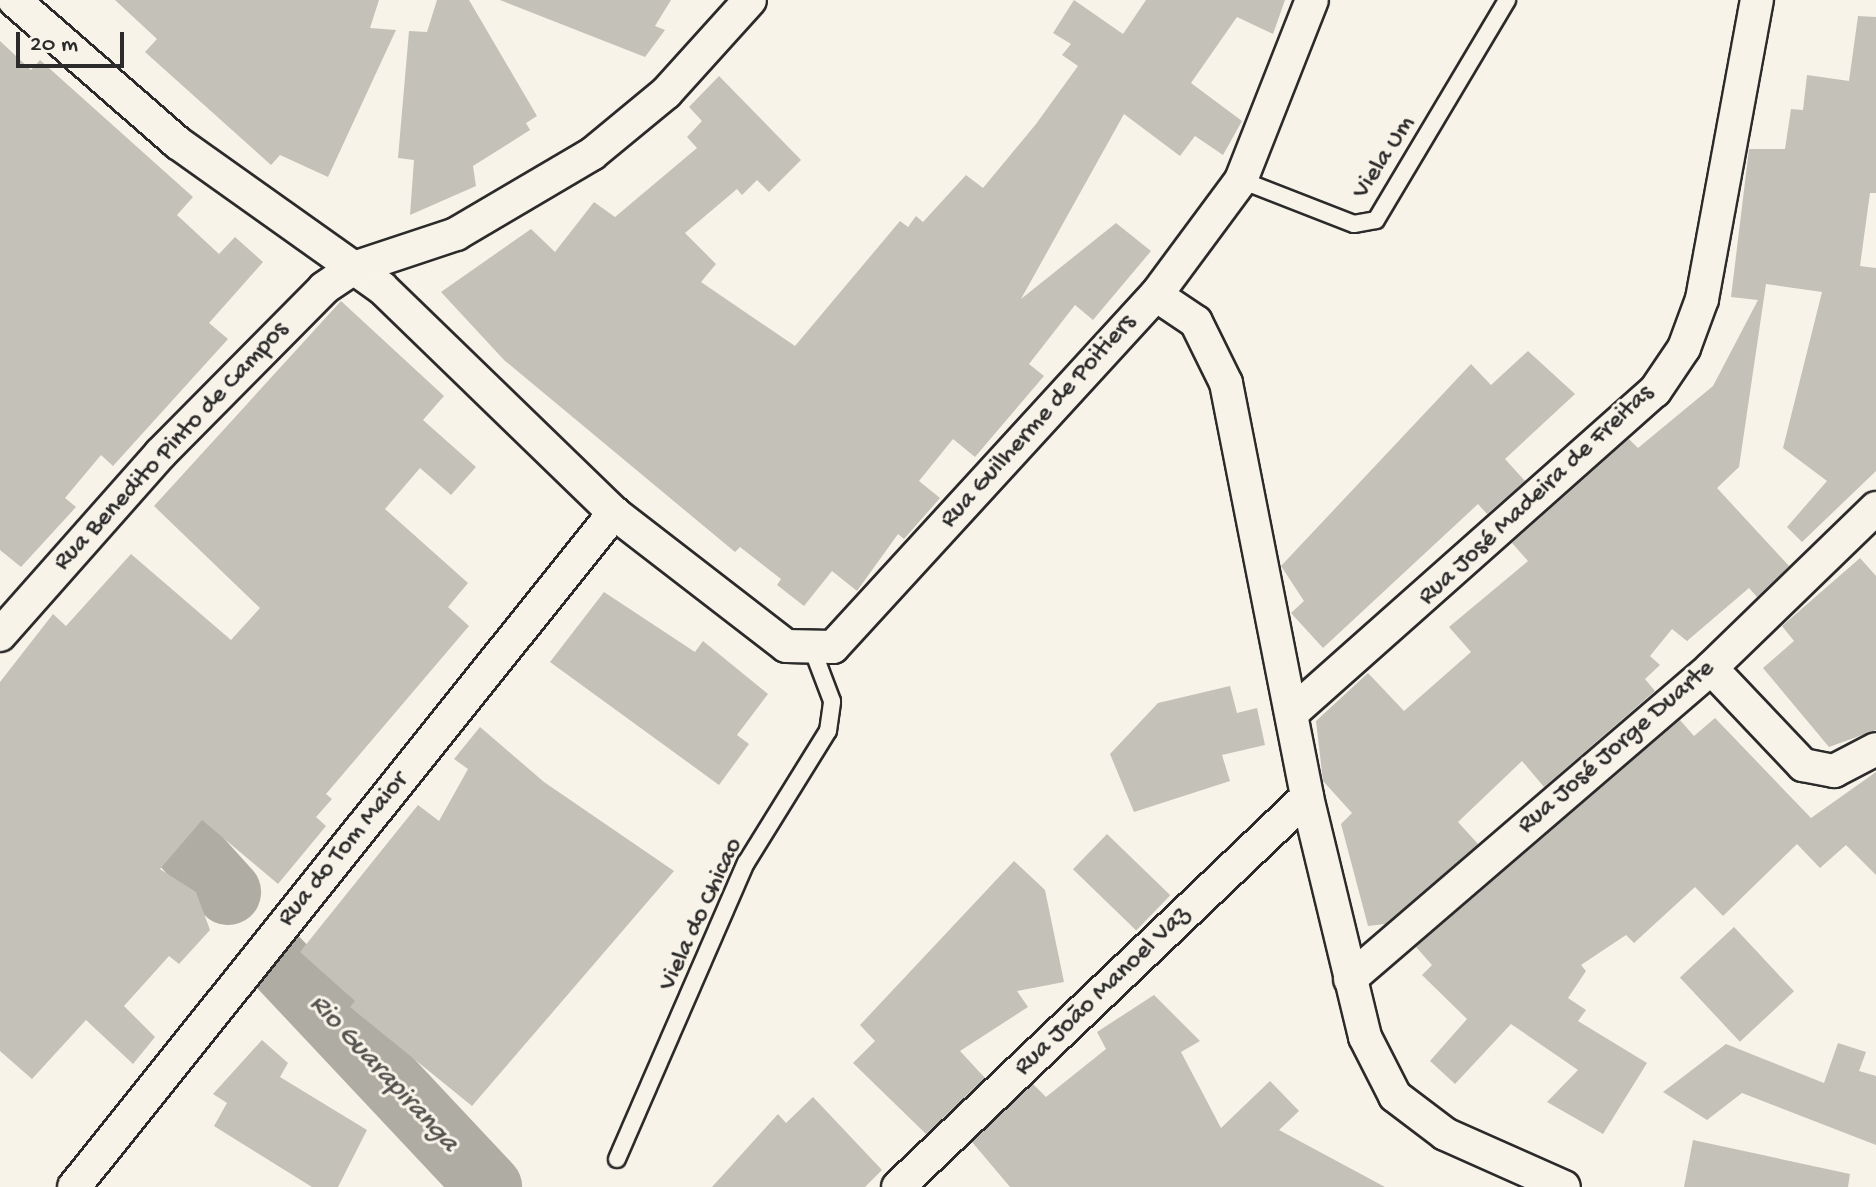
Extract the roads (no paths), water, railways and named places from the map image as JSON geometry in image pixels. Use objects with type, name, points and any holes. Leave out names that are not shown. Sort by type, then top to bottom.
[{"type":"street","points":[[14,0],[178,143],[354,268],[614,513],[742,618],[786,646],[813,651]]},
{"type":"street","points":[[1156,295],[1241,180],[1312,0]]},
{"type":"street","name":"Rua José Madeira de Freitas","points":[[1293,712],[1655,391],[1684,348],[1702,299],[1757,0]]},
{"type":"street","name":"Rua Benedito Pinto de Campos","points":[[0,635],[170,443],[298,312],[354,268],[456,234],[592,154],[666,93],[744,2]]},
{"type":"street","name":"Rua Guilherme de Poitiers","points":[[813,651],[833,647],[1156,295],[1196,322],[1226,383],[1293,712],[1307,797],[1365,1037],[1395,1096],[1445,1134],[1564,1187]]},
{"type":"street","name":"Rua José Jorge Duarte","points":[[1350,979],[1711,668],[1876,508]]},
{"type":"street","name":"Rua do Tom Maior","points":[[76,1187],[614,513]]},
{"type":"street","points":[[1711,668],[1803,765],[1834,771],[1876,749]]},
{"type":"street","name":"Rua João Manoel Vaz","points":[[898,1187],[1307,797]]},
{"type":"lane","name":"Viela Um","points":[[1241,180],[1354,224],[1376,220],[1507,0]]},
{"type":"lane","name":"Viela do Chicao","points":[[617,1159],[746,863],[828,731],[832,701],[813,651]]},
{"type":"waterway","name":"Rio Guarapiranga","points":[[122,775],[228,892]]},
{"type":"waterway","name":"Rio Guarapiranga","points":[[277,961],[489,1187]]}]
